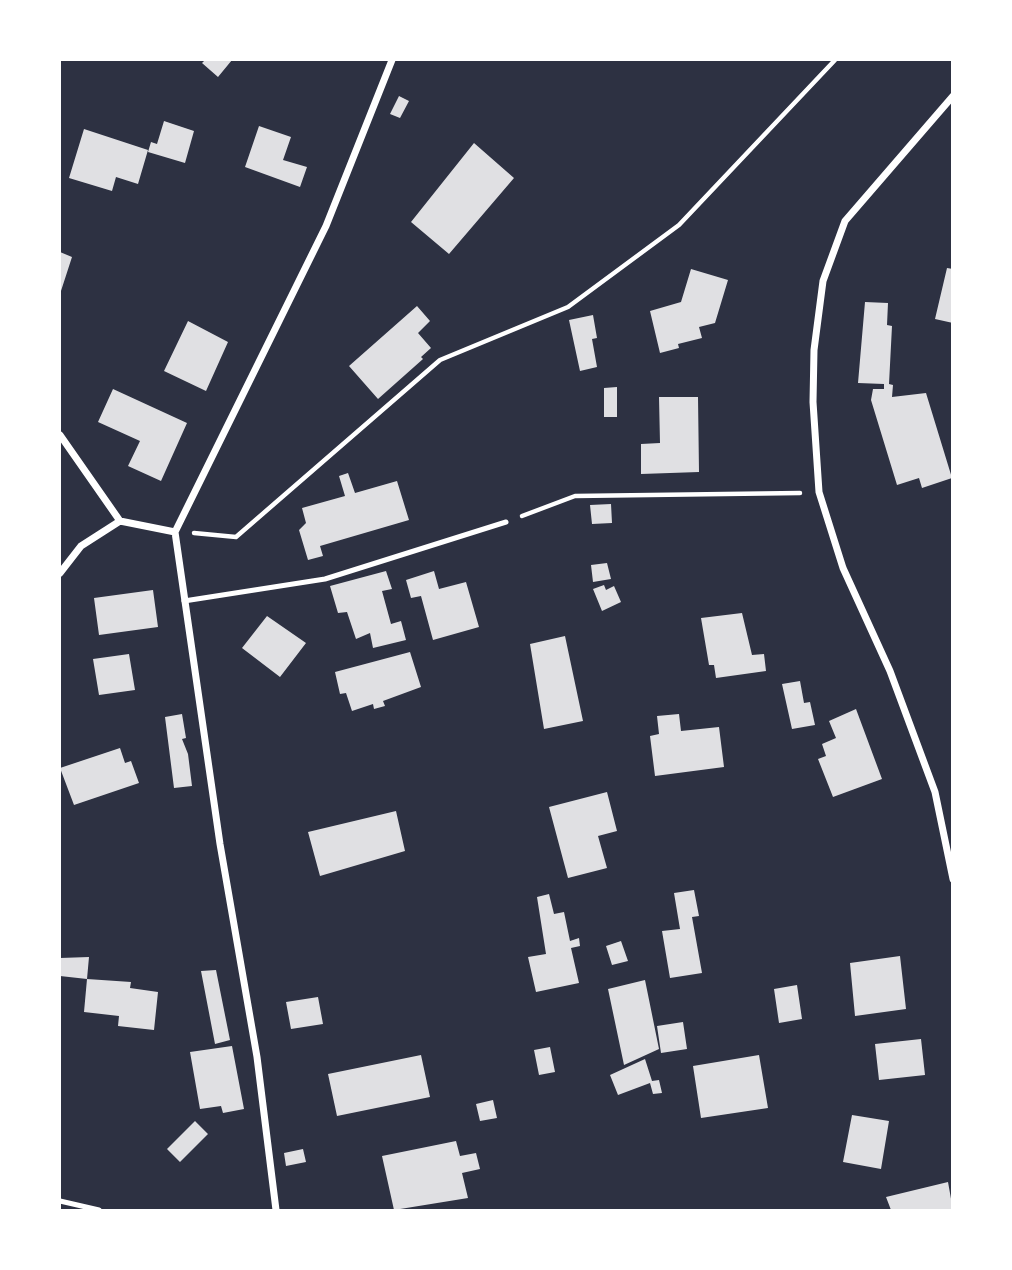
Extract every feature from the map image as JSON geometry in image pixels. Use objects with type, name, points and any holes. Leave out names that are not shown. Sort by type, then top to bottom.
[{"type":"street","points":[[276,1210],[257,1057],[183,601],[175,532],[326,226],[391,60]]},
{"type":"street","points":[[953,96],[845,221],[823,281],[814,350],[813,402],[819,492],[843,568],[890,671],[935,792],[953,879]]},
{"type":"street","points":[[60,435],[120,521]]},
{"type":"street","points":[[60,573],[80,546],[120,521],[175,532]]},
{"type":"lane","points":[[183,601],[326,579],[506,522]]},
{"type":"lane","points":[[60,1201],[99,1210]]},
{"type":"path","points":[[175,532],[236,537],[440,360],[568,307],[679,225],[835,60]]},
{"type":"path","points":[[506,522],[575,496],[819,492]]},
{"type":"building","points":[[205,60],[232,60],[218,77],[202,63]]},
{"type":"building","points":[[399,96],[409,101],[400,118],[390,114]]},
{"type":"building","points":[[164,121],[194,131],[185,163],[148,152],[151,142],[157,144]]},
{"type":"building","points":[[259,126],[291,137],[283,160],[307,167],[300,187],[245,167]]},
{"type":"building","points":[[84,129],[148,150],[138,184],[116,177],[112,191],[69,178]]},
{"type":"building","points":[[474,143],[514,178],[449,254],[411,222]]},
{"type":"building","points":[[60,252],[72,257],[60,294]]},
{"type":"building","points":[[947,268],[953,269],[953,323],[935,319]]},
{"type":"building","points":[[691,269],[728,280],[715,323],[699,327],[702,338],[678,344],[679,348],[660,353],[650,311],[681,302]]},
{"type":"building","points":[[865,302],[888,303],[887,325],[892,326],[889,384],[893,385],[892,397],[926,393],[952,478],[922,488],[919,478],[897,485],[871,400],[873,389],[884,389],[884,384],[858,383]]},
{"type":"building","points":[[417,306],[430,321],[418,333],[431,348],[421,357],[423,359],[378,399],[349,366]]},
{"type":"building","points":[[593,315],[597,338],[592,339],[597,367],[580,371],[569,320]]},
{"type":"building","points":[[188,321],[228,342],[206,391],[164,371]]},
{"type":"building","points":[[617,387],[617,417],[604,417],[604,388]]},
{"type":"building","points":[[113,389],[187,423],[161,481],[128,466],[140,441],[98,422]]},
{"type":"building","points":[[659,397],[698,397],[699,472],[641,474],[641,444],[660,443]]},
{"type":"building","points":[[348,473],[355,493],[397,481],[409,520],[320,546],[323,556],[308,560],[299,530],[306,523],[302,508],[345,496],[339,476]]},
{"type":"building","points":[[611,504],[612,523],[592,524],[590,505]]},
{"type":"building","points":[[607,563],[611,579],[593,582],[591,565]]},
{"type":"building","points":[[386,571],[392,589],[382,591],[391,624],[401,621],[406,640],[373,648],[370,633],[356,639],[347,612],[338,613],[330,586]]},
{"type":"building","points":[[434,571],[439,589],[466,582],[479,627],[433,640],[421,596],[411,598],[406,580]]},
{"type":"building","points":[[604,585],[606,590],[614,586],[621,602],[602,611],[593,589]]},
{"type":"building","points":[[153,590],[158,627],[99,635],[94,598]]},
{"type":"building","points":[[742,613],[752,655],[764,654],[766,671],[716,678],[714,665],[709,665],[701,618]]},
{"type":"building","points":[[267,616],[306,643],[280,677],[242,648]]},
{"type":"building","points":[[565,636],[583,721],[544,729],[530,644]]},
{"type":"building","points":[[410,652],[421,687],[383,701],[385,706],[374,709],[373,704],[352,711],[346,693],[340,694],[335,672]]},
{"type":"building","points":[[129,654],[135,690],[99,695],[93,659]]},
{"type":"building","points":[[800,681],[804,703],[810,702],[815,725],[792,729],[782,684]]},
{"type":"building","points":[[856,709],[882,779],[833,797],[818,759],[826,756],[822,744],[836,738],[829,721]]},
{"type":"building","points":[[182,714],[186,738],[182,739],[188,754],[192,786],[174,788],[165,717]]},
{"type":"building","points":[[679,714],[681,731],[719,727],[724,767],[655,776],[650,736],[659,734],[657,716]]},
{"type":"building","points":[[120,748],[125,763],[131,761],[139,783],[74,805],[60,768]]},
{"type":"building","points":[[607,792],[617,831],[598,836],[607,868],[568,878],[549,807]]},
{"type":"building","points":[[396,811],[405,851],[320,876],[308,832]]},
{"type":"building","points":[[694,890],[699,916],[692,917],[702,973],[670,978],[662,931],[680,929],[674,893]]},
{"type":"building","points":[[549,894],[554,914],[564,912],[570,941],[579,938],[580,946],[571,948],[579,983],[536,992],[528,957],[546,954],[537,897]]},
{"type":"building","points":[[621,941],[628,961],[612,965],[606,946]]},
{"type":"building","points":[[900,956],[906,1009],[855,1016],[850,963]]},
{"type":"building","points":[[89,957],[87,979],[60,976],[60,958]]},
{"type":"building","points":[[216,970],[230,1040],[215,1044],[201,971]]},
{"type":"building","points":[[87,979],[131,982],[130,988],[158,992],[154,1030],[118,1026],[119,1016],[84,1012]]},
{"type":"building","points":[[645,980],[659,1049],[624,1065],[608,989]]},
{"type":"building","points":[[797,985],[802,1019],[779,1023],[774,989]]},
{"type":"building","points":[[318,997],[323,1024],[291,1029],[286,1002]]},
{"type":"building","points":[[683,1022],[687,1049],[661,1053],[657,1026]]},
{"type":"building","points":[[921,1039],[925,1075],[879,1080],[875,1044]]},
{"type":"building","points":[[232,1046],[244,1109],[223,1113],[221,1106],[200,1109],[190,1052]]},
{"type":"building","points":[[550,1047],[555,1072],[539,1075],[534,1050]]},
{"type":"building","points":[[421,1055],[430,1097],[337,1116],[328,1074]]},
{"type":"building","points":[[759,1055],[768,1108],[701,1118],[693,1066]]},
{"type":"building","points":[[645,1059],[652,1081],[659,1080],[662,1093],[653,1094],[650,1083],[618,1095],[610,1075]]},
{"type":"building","points":[[493,1100],[497,1118],[480,1121],[476,1104]]},
{"type":"building","points":[[852,1115],[889,1121],[881,1169],[843,1162]]},
{"type":"building","points":[[195,1121],[208,1134],[180,1162],[167,1149]]},
{"type":"building","points":[[456,1141],[460,1156],[476,1153],[480,1169],[462,1173],[468,1198],[394,1210],[382,1156]]},
{"type":"building","points":[[303,1149],[306,1162],[286,1166],[284,1153]]},
{"type":"building","points":[[948,1182],[953,1210],[891,1210],[886,1197]]}]
